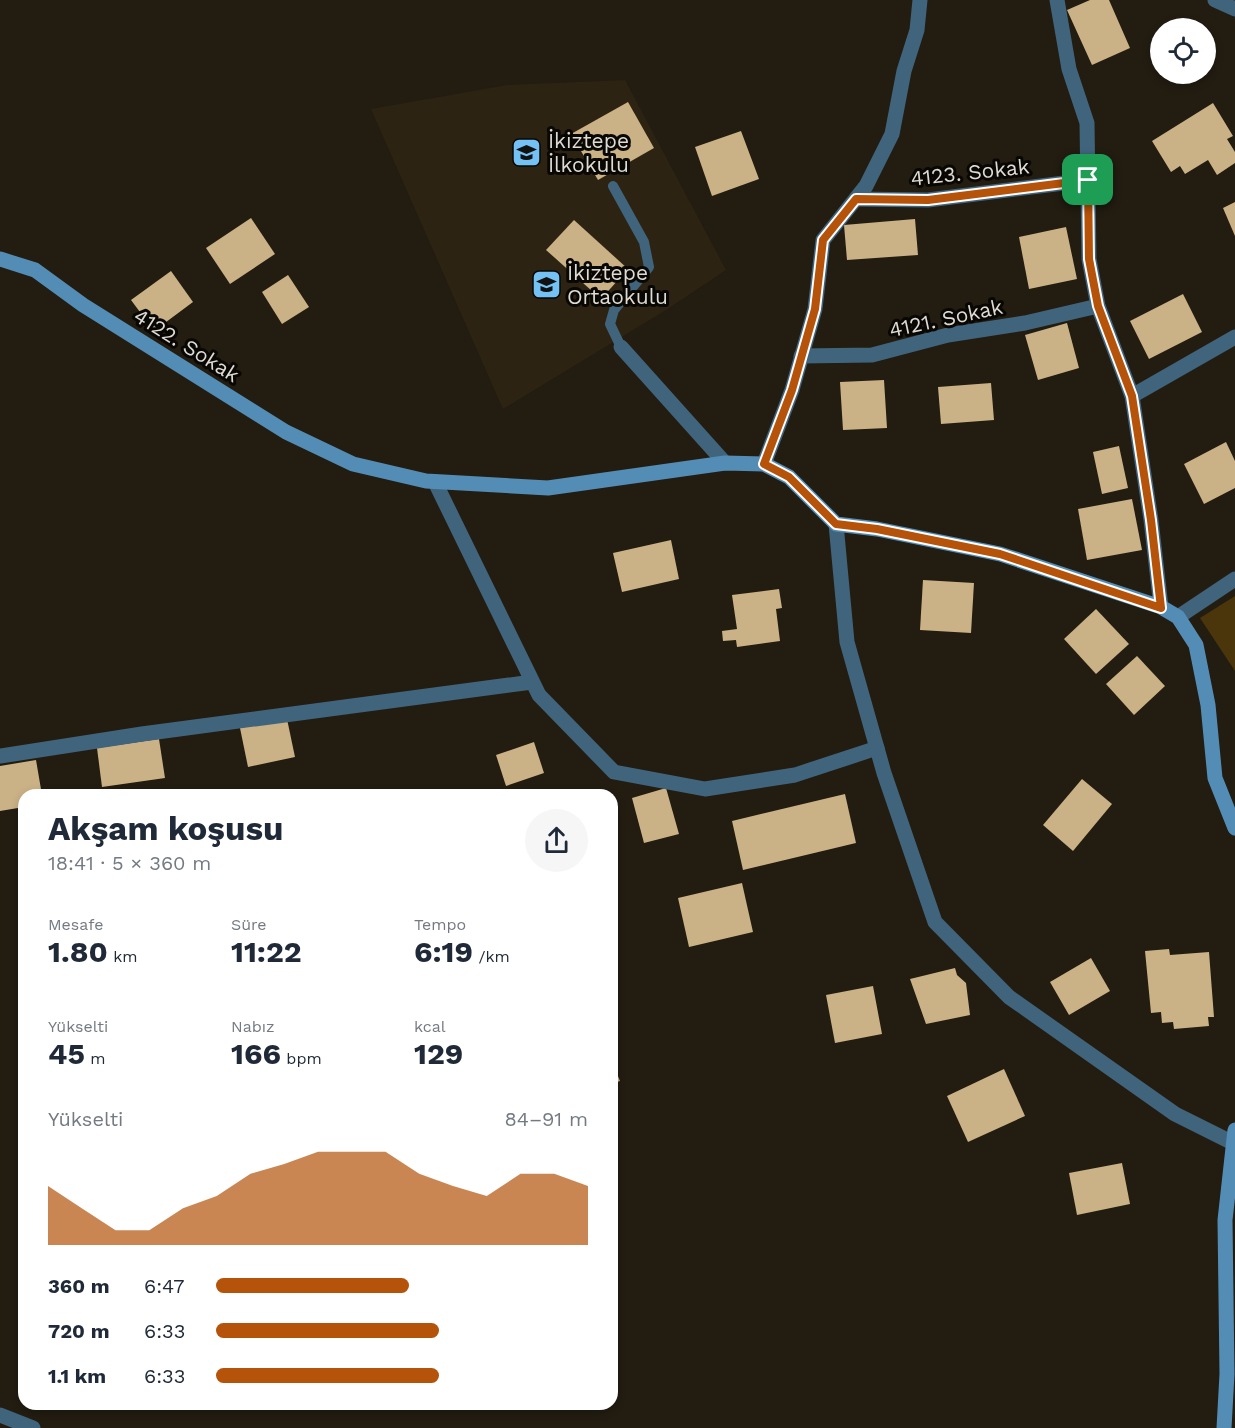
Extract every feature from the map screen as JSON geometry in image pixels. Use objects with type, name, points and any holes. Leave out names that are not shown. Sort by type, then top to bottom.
[{"type":"street","points":[[920,0],[917,30],[904,71],[892,134],[866,186],[823,240],[815,309],[792,390],[764,464],[789,477],[836,524],[877,529],[1000,554],[1161,608],[1178,617],[1196,645],[1208,705],[1215,778],[1235,828]]},
{"type":"street","points":[[1057,0],[1069,69],[1087,123],[1089,259],[1098,306],[1132,396],[1151,520],[1161,608]]},
{"type":"street","points":[[1215,0],[1235,9]]},
{"type":"street","name":"4123. Sokak","points":[[856,199],[928,200],[1088,180]]},
{"type":"street","name":"4122. Sokak","points":[[0,259],[35,270],[82,305],[286,432],[353,464],[435,482],[548,488],[725,463],[764,464]]},
{"type":"street","name":"4121. Sokak","points":[[801,356],[872,355],[948,335],[1025,323],[1098,306]]},
{"type":"street","points":[[1132,396],[1235,337]]},
{"type":"street","points":[[621,347],[725,463]]},
{"type":"street","points":[[435,482],[538,695],[614,772],[705,789],[795,775],[877,748]]},
{"type":"street","points":[[836,524],[847,642],[877,748],[935,922],[1009,997],[1175,1114],[1234,1137],[1224,1428]]},
{"type":"street","points":[[1178,617],[1235,579]]},
{"type":"street","points":[[0,756],[142,734],[532,682]]},
{"type":"street","points":[[0,1415],[33,1428]]},
{"type":"lane","points":[[613,186],[644,242],[648,267],[614,310],[610,324],[621,347]]},
{"type":"shaded area","name":"İkiztepe İlkokulu","points":[[625,80],[726,270],[666,310],[503,409],[371,109],[507,85]]},
{"type":"shaded area","points":[[1235,596],[1235,671],[1200,618]]},
{"type":"building","points":[[1090,0],[1109,0],[1130,48],[1092,65],[1067,10]]},
{"type":"building","points":[[628,102],[654,148],[598,180],[571,134]]},
{"type":"building","points":[[1213,103],[1233,136],[1227,139],[1235,152],[1235,163],[1217,175],[1208,160],[1185,174],[1180,166],[1171,172],[1152,141]]},
{"type":"building","points":[[741,131],[759,179],[712,196],[695,147]]},
{"type":"building","points":[[1235,202],[1235,236],[1223,208]]},
{"type":"building","points":[[251,218],[275,254],[230,284],[206,248]]},
{"type":"building","points":[[915,219],[918,255],[847,260],[844,225]]},
{"type":"building","points":[[574,220],[628,269],[601,299],[546,250]]},
{"type":"building","points":[[1066,227],[1077,279],[1029,289],[1019,237]]},
{"type":"building","points":[[171,271],[193,302],[154,331],[131,300]]},
{"type":"building","points":[[288,275],[309,307],[282,324],[262,292]]},
{"type":"building","points":[[1183,294],[1202,332],[1149,359],[1130,321]]},
{"type":"building","points":[[1067,323],[1079,368],[1038,380],[1025,335]]},
{"type":"building","points":[[884,380],[887,428],[843,430],[840,382]]},
{"type":"building","points":[[991,383],[994,420],[941,424],[938,387]]},
{"type":"building","points":[[1226,442],[1235,461],[1235,488],[1204,504],[1184,464]]},
{"type":"building","points":[[1119,446],[1128,488],[1102,494],[1093,452]]},
{"type":"building","points":[[1132,499],[1142,550],[1087,560],[1078,509]]},
{"type":"building","points":[[671,540],[679,579],[622,592],[613,553]]},
{"type":"building","points":[[923,580],[974,583],[971,633],[920,630]]},
{"type":"building","points":[[779,589],[782,608],[776,609],[780,641],[737,647],[736,640],[723,641],[722,631],[737,629],[732,595]]},
{"type":"building","points":[[1096,609],[1129,644],[1096,674],[1064,639]]},
{"type":"building","points":[[1137,656],[1165,686],[1134,715],[1106,684]]},
{"type":"building","points":[[287,719],[295,757],[248,767],[240,728]]},
{"type":"building","points":[[159,739],[165,778],[102,787],[97,748]]},
{"type":"building","points":[[534,742],[544,773],[506,786],[496,755]]},
{"type":"building","points":[[36,760],[41,789],[18,789],[18,808],[0,811],[0,766]]},
{"type":"building","points":[[1082,779],[1112,804],[1073,851],[1043,825]]},
{"type":"building","points":[[666,788],[679,834],[644,843],[632,798]]},
{"type":"building","points":[[845,794],[856,843],[743,870],[732,821]]},
{"type":"building","points":[[742,883],[753,932],[689,947],[678,898]]},
{"type":"building","points":[[1169,949],[1170,955],[1209,952],[1214,1017],[1208,1017],[1209,1026],[1174,1029],[1173,1022],[1162,1023],[1161,1012],[1151,1013],[1145,951]]},
{"type":"building","points":[[1091,958],[1110,991],[1069,1015],[1050,982]]},
{"type":"building","points":[[955,968],[957,975],[966,983],[970,1015],[926,1024],[910,979]]},
{"type":"building","points":[[873,986],[882,1034],[835,1043],[826,995]]},
{"type":"building","points":[[1004,1069],[1025,1116],[968,1142],[947,1096]]},
{"type":"building","points":[[1122,1163],[1130,1204],[1077,1215],[1069,1173]]},
{"type":"place","name":"İkiztepe İlkokulu","points":[[527,152]]},
{"type":"place","name":"İkiztepe Ortaokulu","points":[[546,284]]},
{"type":"route","points":[[1088,180],[1089,259],[1098,306],[1132,396],[1151,520],[1161,608],[1000,554],[877,529],[836,524],[789,477],[764,464],[792,390],[815,309],[823,240],[856,199],[928,200],[1088,180]]}]
